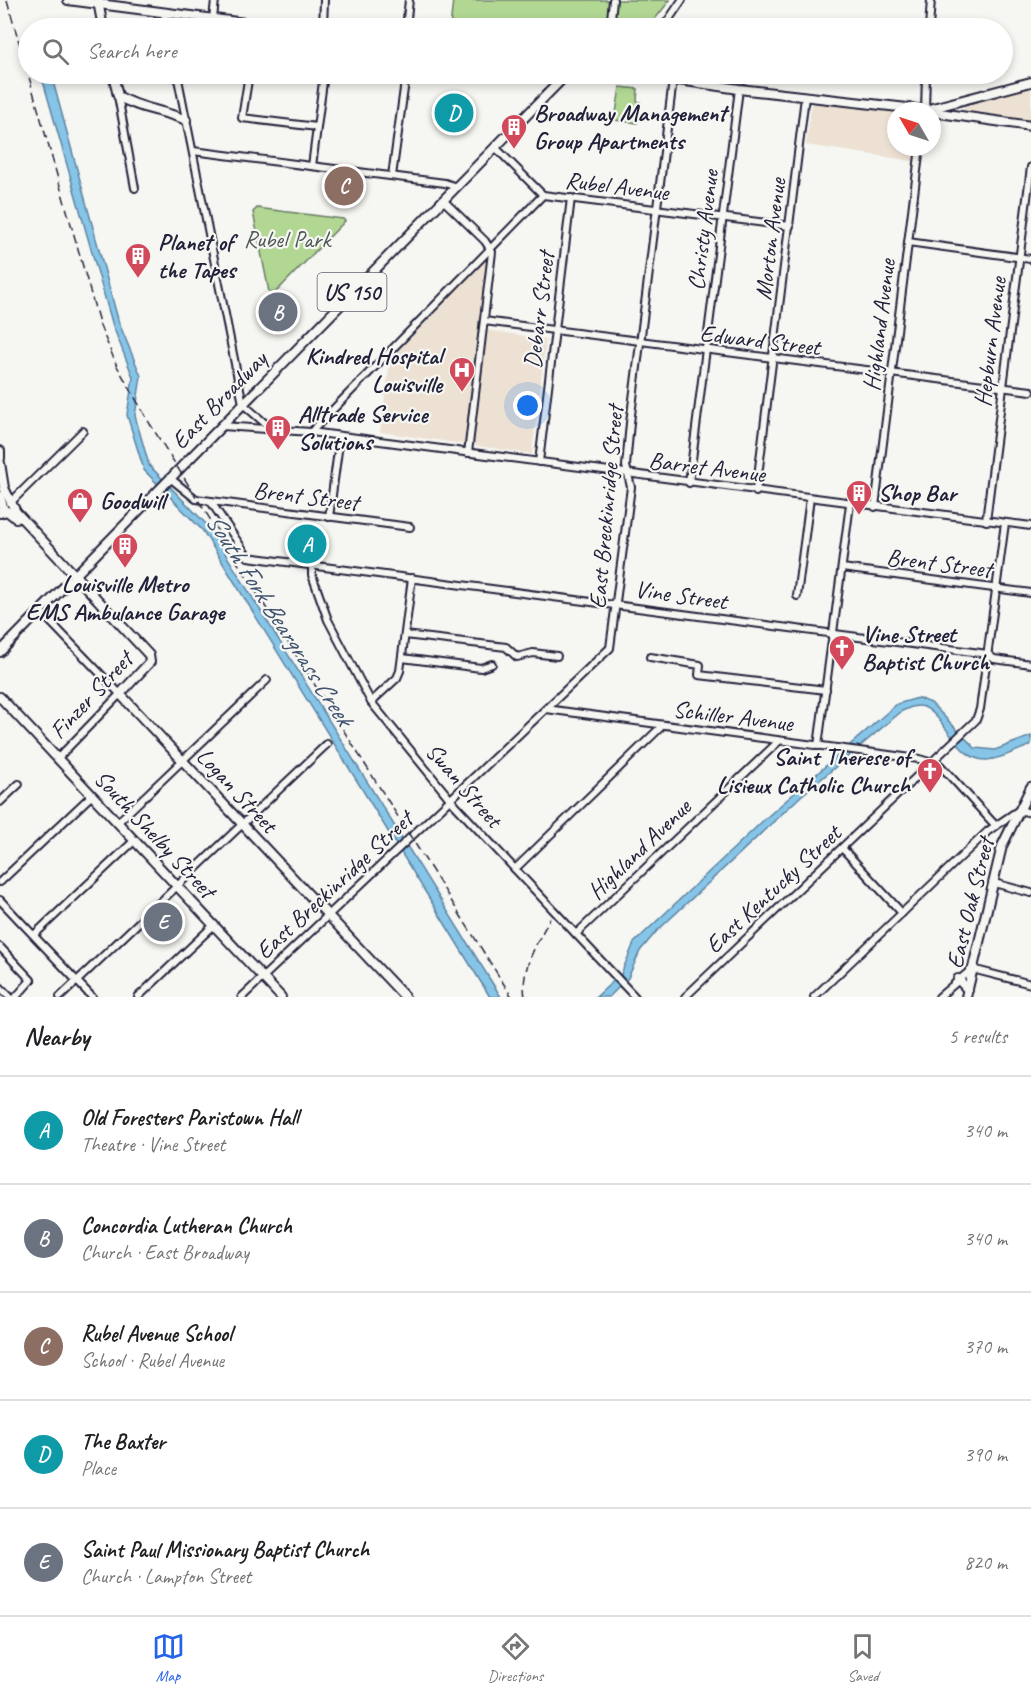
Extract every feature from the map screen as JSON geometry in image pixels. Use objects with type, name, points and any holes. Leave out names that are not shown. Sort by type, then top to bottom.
[{"type":"main road","points":[[68,0],[98,2],[205,18]]},
{"type":"main road","points":[[98,2],[101,18]]},
{"type":"main road","points":[[941,107],[1031,82]]},
{"type":"main road","points":[[115,84],[118,96],[140,108],[166,112],[186,120]]},
{"type":"main road","name":"East Broadway","points":[[0,652],[557,84]]},
{"type":"main road","points":[[702,84],[887,106]]},
{"type":"main road","points":[[941,113],[1031,126]]},
{"type":"main road","points":[[0,451],[0,458]]},
{"type":"main road","points":[[0,463],[10,503],[75,575]]},
{"type":"main road","points":[[0,496],[3,507],[0,512],[9,512],[47,552],[54,553]]},
{"type":"main road","name":"Finzer Street","points":[[75,575],[150,658],[146,667],[120,694]]},
{"type":"main road","name":"Logan Street","points":[[120,694],[405,997]]},
{"type":"main road","name":"South Shelby Street","points":[[0,697],[281,997]]},
{"type":"main road","name":"East Oak Street","points":[[967,994],[1002,846],[1031,787]]},
{"type":"main road","points":[[958,979],[967,994]]},
{"type":"street","points":[[213,18],[215,0]]},
{"type":"street","points":[[323,18],[324,0]]},
{"type":"street","points":[[407,18],[409,0]]},
{"type":"street","points":[[611,18],[613,0]]},
{"type":"street","points":[[670,18],[682,0]]},
{"type":"street","points":[[930,18],[931,0]]},
{"type":"street","points":[[164,13],[165,18]]},
{"type":"street","points":[[179,84],[243,404],[261,422],[271,428]]},
{"type":"street","points":[[247,84],[242,118],[317,127]]},
{"type":"street","points":[[312,166],[323,84]]},
{"type":"street","points":[[392,176],[405,84]]},
{"type":"street","name":"East Breckinridge Street","points":[[242,997],[610,648],[631,487],[626,465],[673,84]]},
{"type":"street","points":[[927,84],[928,102]]},
{"type":"street","name":"Christy Avenue","points":[[689,483],[739,89]]},
{"type":"street","points":[[118,96],[135,188]]},
{"type":"street","name":"Morton Avenue","points":[[756,492],[805,97]]},
{"type":"street","name":"Rubel Avenue","points":[[495,147],[543,195],[790,226]]},
{"type":"street","points":[[193,151],[445,183],[456,187]]},
{"type":"street","name":"Highland Avenue","points":[[875,507],[919,156]]},
{"type":"street","name":"Hepburn Avenue","points":[[986,521],[1031,167]]},
{"type":"street","points":[[311,432],[543,195]]},
{"type":"street","name":"Debarr Street","points":[[538,462],[571,198]]},
{"type":"street","points":[[443,200],[491,247]]},
{"type":"street","points":[[908,242],[1031,259]]},
{"type":"street","points":[[468,453],[491,247]]},
{"type":"street","name":"Edward Street","points":[[484,321],[640,343],[1031,391]]},
{"type":"street","name":"Barret Avenue","points":[[222,426],[311,432],[756,492],[1031,526]]},
{"type":"street","points":[[10,503],[83,431]]},
{"type":"street","points":[[329,517],[340,436]]},
{"type":"street","name":"Brent Street","points":[[168,480],[190,498],[410,527]]},
{"type":"street","points":[[797,596],[810,498]]},
{"type":"street","name":"Vine Street","points":[[211,502],[246,556],[988,654],[994,659],[1031,664]]},
{"type":"street","points":[[819,746],[850,504]]},
{"type":"street","name":"East Kentucky Street","points":[[685,997],[967,730],[980,714],[1005,523]]},
{"type":"street","name":"Swan Street","points":[[312,566],[312,575],[328,620],[371,702],[451,799],[635,997]]},
{"type":"street","name":"Brent Street","points":[[842,568],[1031,592]]},
{"type":"street","points":[[371,702],[397,678],[402,658],[412,578]]},
{"type":"street","name":"Logan Street","points":[[40,611],[120,694]]},
{"type":"street","points":[[405,635],[506,647],[517,657],[533,653],[557,656]]},
{"type":"street","points":[[650,657],[700,665],[699,675],[826,690]]},
{"type":"street","points":[[402,658],[480,668],[492,664]]},
{"type":"street","points":[[118,822],[267,680]]},
{"type":"street","name":"Finzer Street","points":[[58,758],[120,694]]},
{"type":"street","name":"Schiller Avenue","points":[[546,709],[864,752],[940,765],[996,825]]},
{"type":"street","points":[[515,869],[663,725]]},
{"type":"street","name":"Highland Avenue","points":[[576,934],[779,741]]},
{"type":"street","points":[[60,997],[327,744]]},
{"type":"street","points":[[0,802],[19,784]]},
{"type":"street","points":[[0,882],[92,795]]},
{"type":"street","points":[[813,997],[996,825],[1019,810],[1031,813]]},
{"type":"street","points":[[34,935],[135,840]]},
{"type":"street","points":[[842,848],[902,913]]},
{"type":"street","points":[[994,883],[1031,893]]},
{"type":"street","points":[[0,900],[92,997]]},
{"type":"street","points":[[138,997],[214,925]]},
{"type":"street","points":[[0,947],[31,980],[16,997]]},
{"type":"street","points":[[939,997],[972,969],[1031,984]]},
{"type":"street","points":[[0,987],[10,997]]},
{"type":"shaded area","points":[[1031,86],[1031,121],[963,110],[964,106]]},
{"type":"shaded area","points":[[812,101],[887,111],[887,156],[914,156],[913,161],[806,145]]},
{"type":"shaded area","name":"Kindred Hospital Louisville","points":[[483,260],[487,260],[480,329],[546,339],[532,454],[380,432],[391,355]]},
{"type":"green space","points":[[453,0],[670,0],[656,18],[451,18]]},
{"type":"green space","points":[[620,87],[638,89],[637,101],[640,102],[637,123],[615,120]]},
{"type":"green space","name":"Rubel Park","points":[[257,208],[345,221],[274,294],[269,292],[253,212]]},
{"type":"water","name":"South Fork Beargrass Creek","points":[[44,84],[54,84],[119,323],[141,376],[135,416],[149,465],[208,526],[501,997],[490,997],[203,531],[144,470],[127,415],[133,377],[113,326]]},
{"type":"water","points":[[918,698],[931,703],[975,748],[995,750],[1031,736],[1031,745],[998,758],[987,760],[977,758],[968,754],[960,746],[932,712],[921,706],[902,711],[801,796],[656,932],[640,951],[628,978],[609,997],[596,997],[621,974],[634,943],[767,817],[897,704]]},
{"type":"railway","points":[[7,0],[18,39]]},
{"type":"railway","points":[[31,84],[100,326],[117,366],[150,424],[512,997]]},
{"type":"railway","points":[[525,997],[524,986],[528,966],[535,946],[550,918]]},
{"type":"place","name":"The Baxter","points":[[454,113]]},
{"type":"place","name":"Broadway Management Group Apartments","points":[[514,150]]},
{"type":"place","name":"Rubel Avenue School","points":[[344,186]]},
{"type":"place","name":"Planet of the Tapes","points":[[138,279]]},
{"type":"place","name":"Concordia Lutheran Church","points":[[278,312]]},
{"type":"place","name":"Kindred Hospital Louisville","points":[[462,393]]},
{"type":"place","name":"Alltrade Service Solutions","points":[[278,451]]},
{"type":"place","name":"Shop Bar","points":[[859,516]]},
{"type":"place","name":"Goodwill","points":[[80,524]]},
{"type":"place","name":"Old Foresters Paristown Hall","points":[[307,544]]},
{"type":"place","name":"Louisville Metro EMS Ambulance Garage","points":[[125,569]]},
{"type":"place","name":"Vine Street Baptist Church","points":[[842,671]]},
{"type":"place","name":"Saint Therese of Lisieux Catholic Church","points":[[930,794]]},
{"type":"place","name":"Saint Paul Missionary Baptist Church","points":[[163,922]]}]
